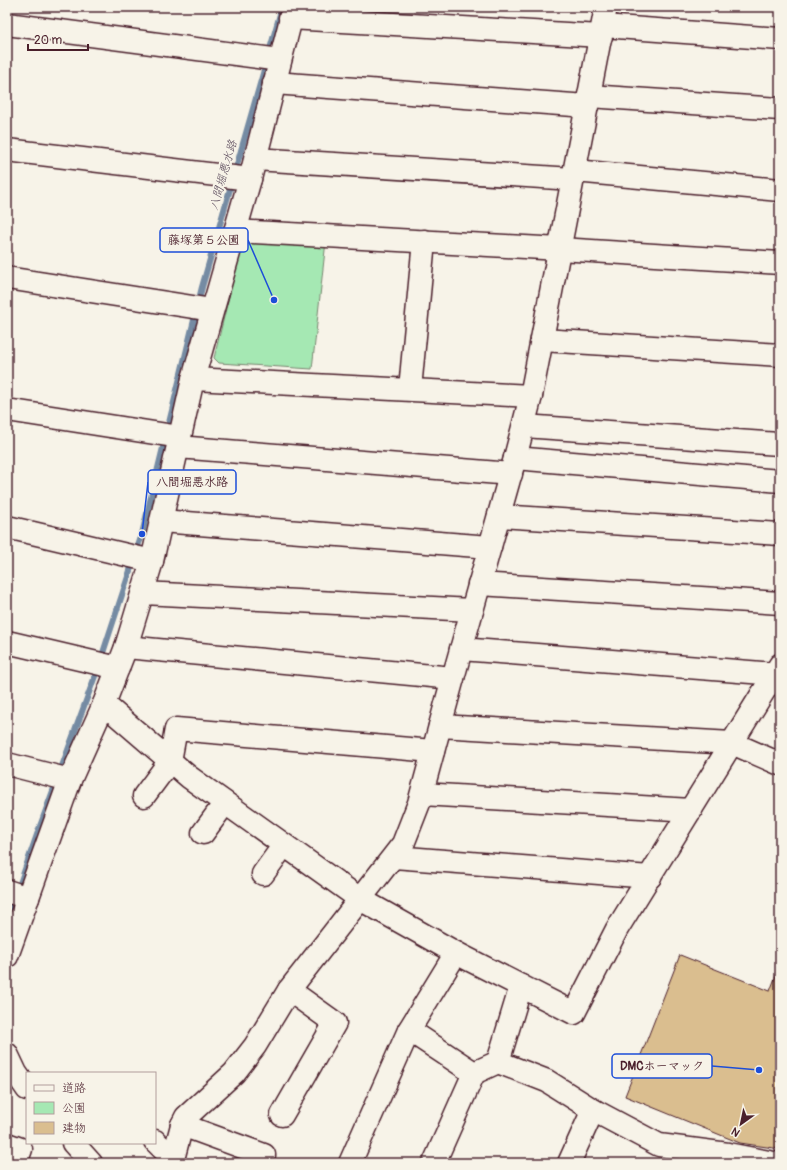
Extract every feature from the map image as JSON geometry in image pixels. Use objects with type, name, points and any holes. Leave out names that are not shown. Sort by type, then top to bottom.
[{"type":"street","points":[[7,956],[70,780],[104,704],[126,647],[143,593],[152,561],[193,379],[252,169],[292,12],[603,23],[780,39]]},
{"type":"street","points":[[173,1161],[182,1126],[186,1117],[234,1073],[255,1046],[289,990],[394,857],[403,844],[422,794],[452,678],[524,426],[560,249],[603,23]]},
{"type":"street","points":[[7,24],[280,60]]},
{"type":"street","points":[[274,82],[588,101],[780,109]]},
{"type":"street","points":[[7,150],[252,169],[574,175],[780,190]]},
{"type":"street","points":[[235,231],[780,263]]},
{"type":"street","points":[[410,390],[424,241]]},
{"type":"street","points":[[7,278],[212,310]]},
{"type":"street","points":[[542,340],[780,355]]},
{"type":"street","points":[[193,379],[531,396]]},
{"type":"street","points":[[7,410],[179,442],[513,466],[780,481]]},
{"type":"street","points":[[524,426],[779,444]]},
{"type":"street","points":[[499,516],[780,534]]},
{"type":"street","points":[[161,521],[490,547]]},
{"type":"street","points":[[7,527],[152,561]]},
{"type":"street","points":[[479,584],[780,603]]},
{"type":"street","points":[[143,593],[472,610]]},
{"type":"street","points":[[7,642],[118,668]]},
{"type":"street","points":[[126,647],[452,678]]},
{"type":"street","points":[[104,704],[190,777],[360,899],[456,952],[574,1013],[617,930],[777,669],[461,649]]},
{"type":"street","points":[[440,726],[732,743],[780,764]]},
{"type":"street","points":[[144,796],[170,761],[176,729],[433,750]]},
{"type":"street","points":[[7,764],[70,780]]},
{"type":"street","points":[[422,794],[691,810]]},
{"type":"street","points":[[204,834],[225,803]]},
{"type":"street","points":[[263,874],[284,845]]},
{"type":"street","points":[[394,857],[650,877]]},
{"type":"street","points":[[7,891],[28,898]]},
{"type":"street","points":[[350,1163],[409,1030],[456,952]]},
{"type":"street","points":[[498,1062],[521,986]]},
{"type":"street","points":[[282,1115],[335,1023],[289,990]]},
{"type":"street","points":[[409,1030],[474,1073]]},
{"type":"street","points":[[7,1054],[26,1087]]},
{"type":"street","points":[[434,1163],[474,1073],[498,1062],[547,1081],[593,1110],[659,1145],[728,1154],[774,1163]]},
{"type":"street","points":[[569,1163],[593,1110]]},
{"type":"street","points":[[182,1126],[264,1155],[261,1163]]},
{"type":"street","points":[[156,1142],[173,1161]]},
{"type":"street","points":[[7,1144],[21,1149],[16,1163]]},
{"type":"street","points":[[74,1144],[90,1163]]},
{"type":"green space","points":[[248,237],[326,241],[312,369],[219,363],[214,358],[242,243]]},
{"type":"building","points":[[680,955],[770,991],[777,973],[780,974],[780,1149],[740,1143],[625,1096]]},
{"type":"waterway","name":"八間堀悪水路","points":[[7,921],[98,668],[142,534],[202,287],[282,7]]},
{"type":"place","name":"藤塚第５公園","points":[[274,300]]},
{"type":"place","name":"八間堀悪水路","points":[[142,534]]},
{"type":"place","name":"DMCホーマック","points":[[759,1070]]}]
